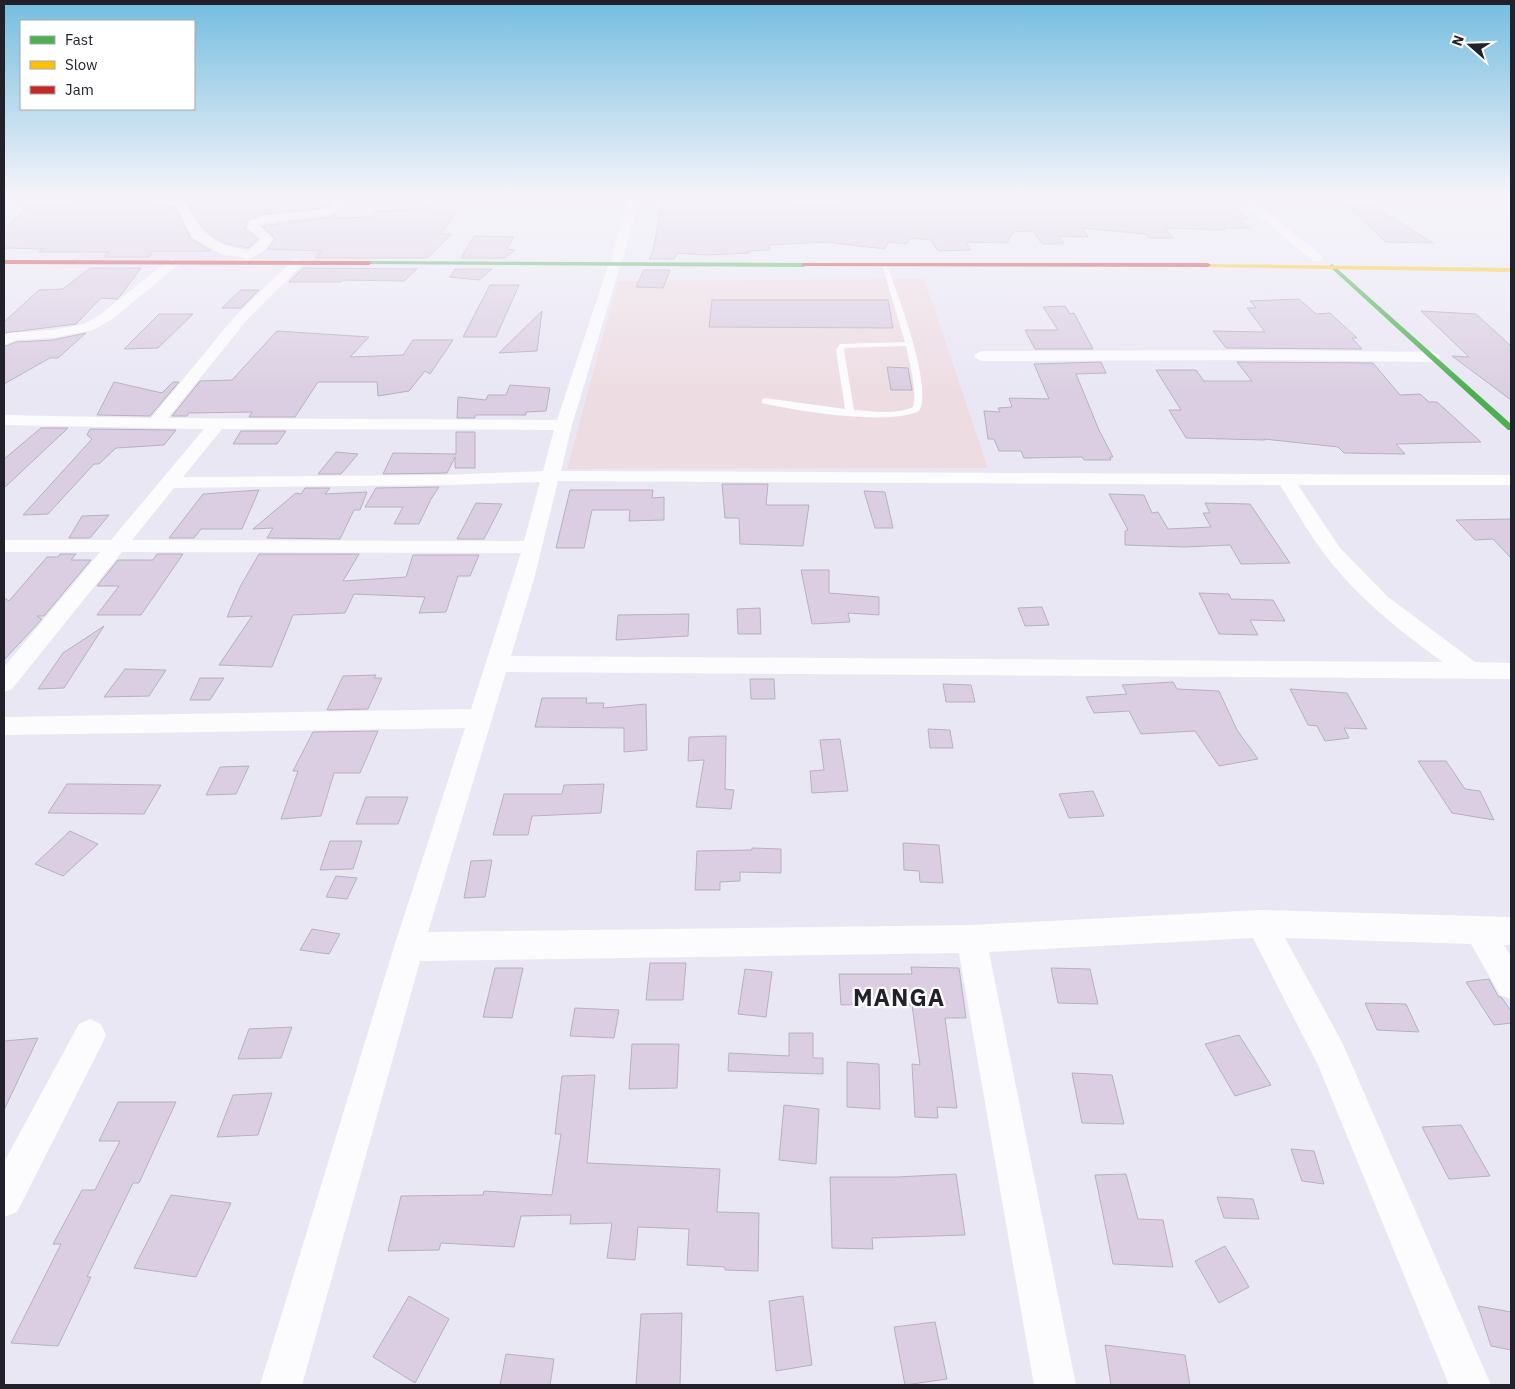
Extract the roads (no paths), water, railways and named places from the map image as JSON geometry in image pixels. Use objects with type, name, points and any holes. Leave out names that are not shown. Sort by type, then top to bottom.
[{"type":"main road","points":[[4,262],[423,262]]},
{"type":"main road","points":[[698,262],[884,266],[906,262]]},
{"type":"main road","points":[[880,262],[1332,266],[1511,270]]},
{"type":"main road","points":[[1332,266],[1511,428]]},
{"type":"street","points":[[281,1385],[409,947],[532,547],[564,425],[616,262]]},
{"type":"street","points":[[4,341],[13,336],[53,334],[88,327],[106,317],[173,263]]},
{"type":"street","points":[[156,422],[241,318],[297,263]]},
{"type":"street","points":[[982,356],[1271,355],[1432,358]]},
{"type":"street","points":[[4,420],[216,424],[564,425]]},
{"type":"street","points":[[4,683],[216,424]]},
{"type":"street","points":[[168,483],[444,480],[550,476],[1511,480]]},
{"type":"street","points":[[1285,479],[1333,552],[1372,595],[1396,617],[1471,671]]},
{"type":"street","points":[[4,546],[532,547]]},
{"type":"street","points":[[497,664],[1511,672]]},
{"type":"street","points":[[4,726],[479,718]]},
{"type":"street","points":[[409,947],[971,939],[1261,924],[1480,932],[1511,931]]},
{"type":"street","points":[[1261,924],[1330,1054],[1470,1385]]},
{"type":"street","points":[[1480,932],[1511,984]]},
{"type":"street","points":[[971,939],[1055,1385]]},
{"type":"street","points":[[4,1199],[90,1035]]},
{"type":"lane","points":[[765,401],[850,412],[901,413],[915,410],[919,404],[919,395],[909,344],[904,321],[884,266]]},
{"type":"lane","points":[[850,412],[840,350],[844,346],[909,344]]},
{"type":"district","name":"MANGA","points":[[899,997]]}]
